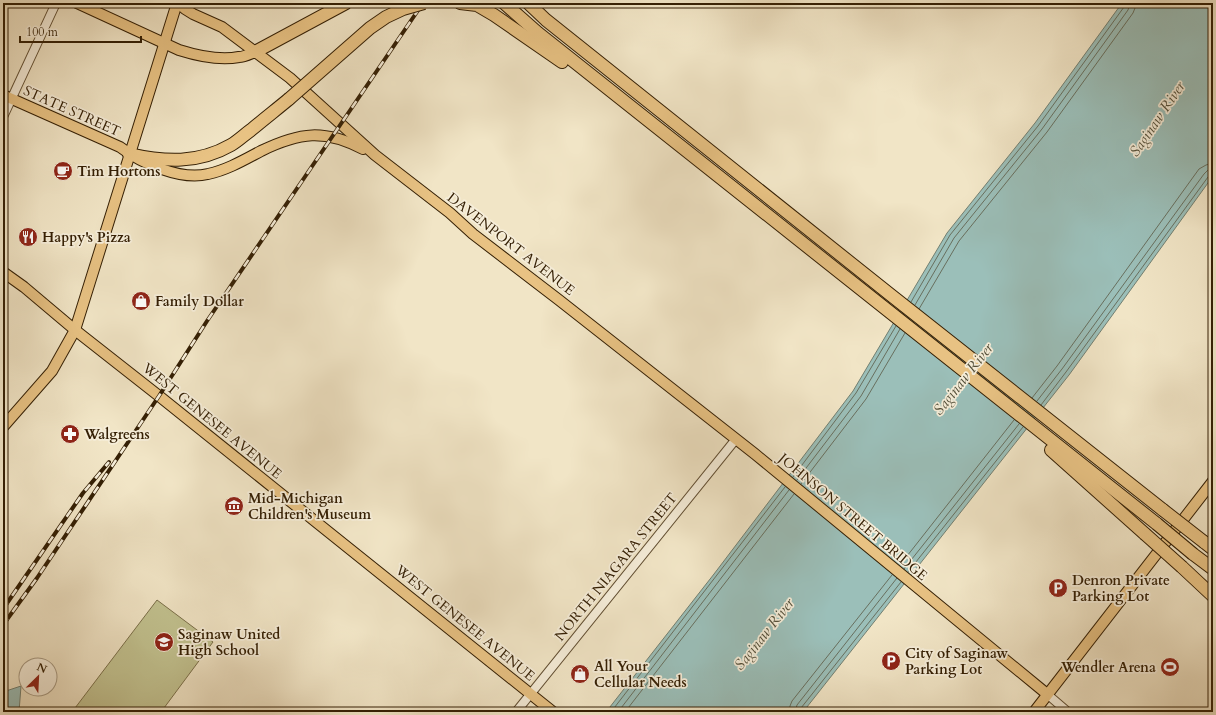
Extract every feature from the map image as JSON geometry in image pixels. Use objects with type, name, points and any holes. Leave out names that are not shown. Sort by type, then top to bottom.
[{"type":"highway","points":[[254,52],[346,3]]},
{"type":"highway","points":[[129,154],[154,159],[176,160],[197,158],[219,151],[233,144],[289,99],[370,28],[386,16],[424,3]]},
{"type":"highway","points":[[460,3],[477,6],[494,14],[657,127]]},
{"type":"highway","points":[[504,3],[538,33],[1213,569]]},
{"type":"highway","points":[[528,3],[546,20],[1209,545]]},
{"type":"highway","points":[[988,391],[1006,413],[1044,444],[1213,596]]},
{"type":"main road","points":[[77,3],[179,50],[196,56],[213,58],[240,57],[254,52]]},
{"type":"main road","points":[[3,427],[52,371],[75,330],[177,3]]},
{"type":"main road","name":"DAVENPORT AVENUE","points":[[177,3],[189,12],[222,27],[290,78],[375,155],[450,213],[473,234],[565,304],[754,454]]},
{"type":"main road","name":"STATE STREET","points":[[7,97],[120,147],[129,154],[168,172],[186,176],[207,175],[238,163],[293,137],[313,135],[332,137],[349,142],[375,155]]},
{"type":"main road","name":"WEST GENESEE AVENUE","points":[[3,272],[24,287],[75,330],[553,712]]},
{"type":"main road","name":"JOHNSON STREET BRIDGE","points":[[754,454],[1047,694]]},
{"type":"main road","points":[[1034,712],[1213,481]]},
{"type":"street","points":[[3,117],[7,97],[56,3]]},
{"type":"street","name":"NORTH NIAGARA STREET","points":[[516,712],[736,439]]},
{"type":"street","points":[[1047,694],[1068,712]]},
{"type":"green space","points":[[157,600],[213,642],[161,712],[72,712]]},
{"type":"water","name":"Saginaw River","points":[[1122,3],[1213,3],[1213,176],[1069,375],[803,712],[606,712],[714,574],[853,391],[947,233],[1035,123]]},
{"type":"water","points":[[18,687],[18,697],[20,697],[19,712],[3,712],[3,692]]},
{"type":"railway","points":[[3,625],[37,578],[159,396],[207,321],[423,3]]},
{"type":"railway","points":[[3,609],[83,493],[109,462]]},
{"type":"place","name":"Tim Hortons","points":[[63,171]]},
{"type":"place","name":"Happy's Pizza","points":[[28,237]]},
{"type":"place","name":"Family Dollar","points":[[141,301]]},
{"type":"place","name":"Walgreens","points":[[70,434]]},
{"type":"place","name":"Mid-Michigan Children's Museum","points":[[234,506]]},
{"type":"place","name":"Denron Private Parking Lot","points":[[1058,588]]},
{"type":"place","name":"Saginaw United High School","points":[[164,642]]},
{"type":"place","name":"City of Saginaw Parking Lot","points":[[891,661]]},
{"type":"place","name":"Wendler Arena","points":[[1170,667]]},
{"type":"place","name":"All Your Cellular Needs","points":[[580,674]]}]
